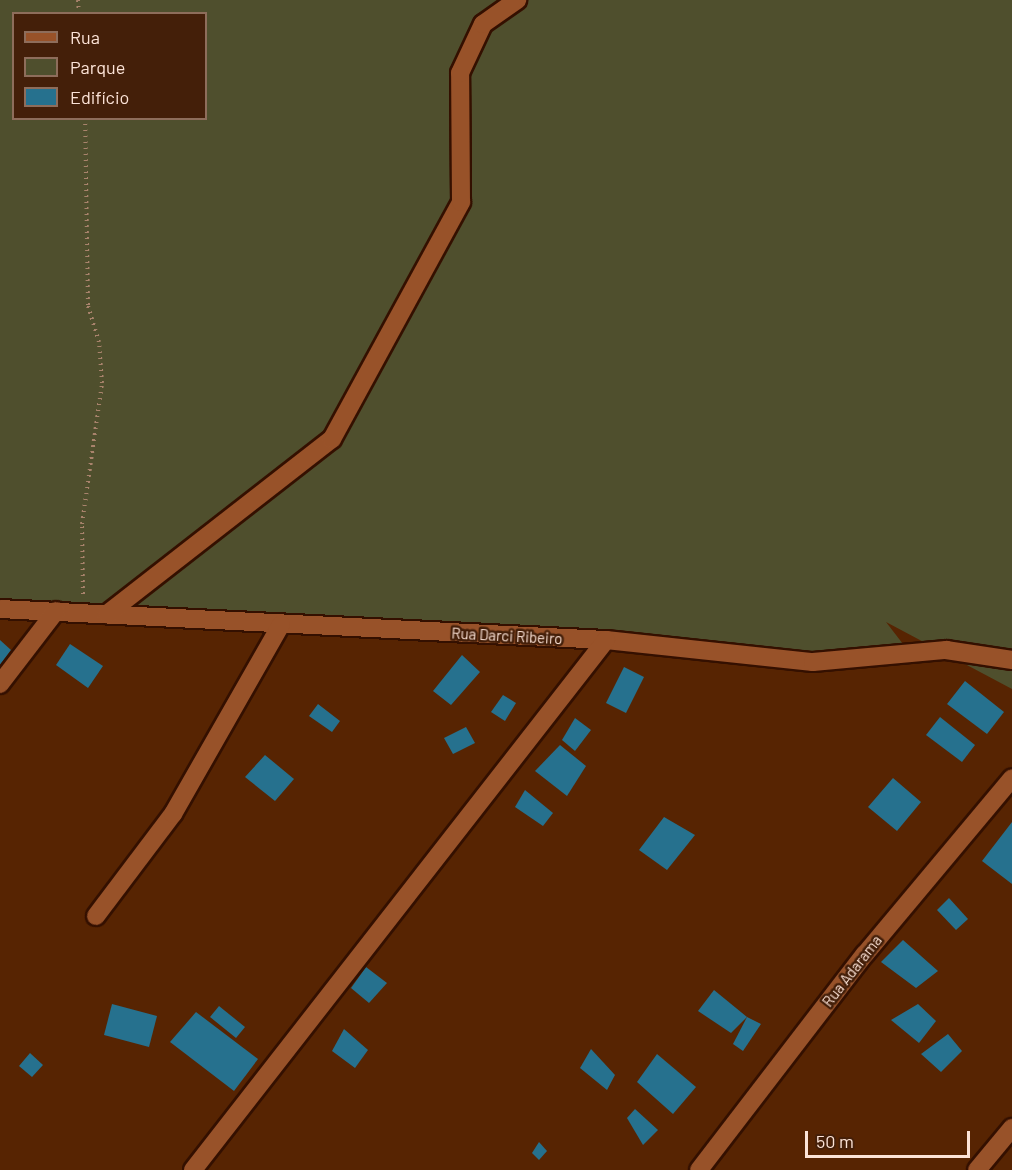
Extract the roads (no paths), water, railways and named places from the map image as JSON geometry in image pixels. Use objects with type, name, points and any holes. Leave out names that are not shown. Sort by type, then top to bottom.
[{"type":"street","points":[[107,614],[332,439],[461,202],[460,73],[483,24],[517,0]]},
{"type":"street","name":"Rua Darci Ribeiro","points":[[0,609],[606,640],[813,662],[946,650],[1012,660]]},
{"type":"street","points":[[0,684],[56,611]]},
{"type":"street","points":[[96,916],[173,814],[281,625]]},
{"type":"street","points":[[193,1170],[606,640]]},
{"type":"street","name":"Rua Adarama","points":[[699,1170],[865,954],[1012,778]]},
{"type":"street","points":[[977,1170],[1012,1128]]}]
